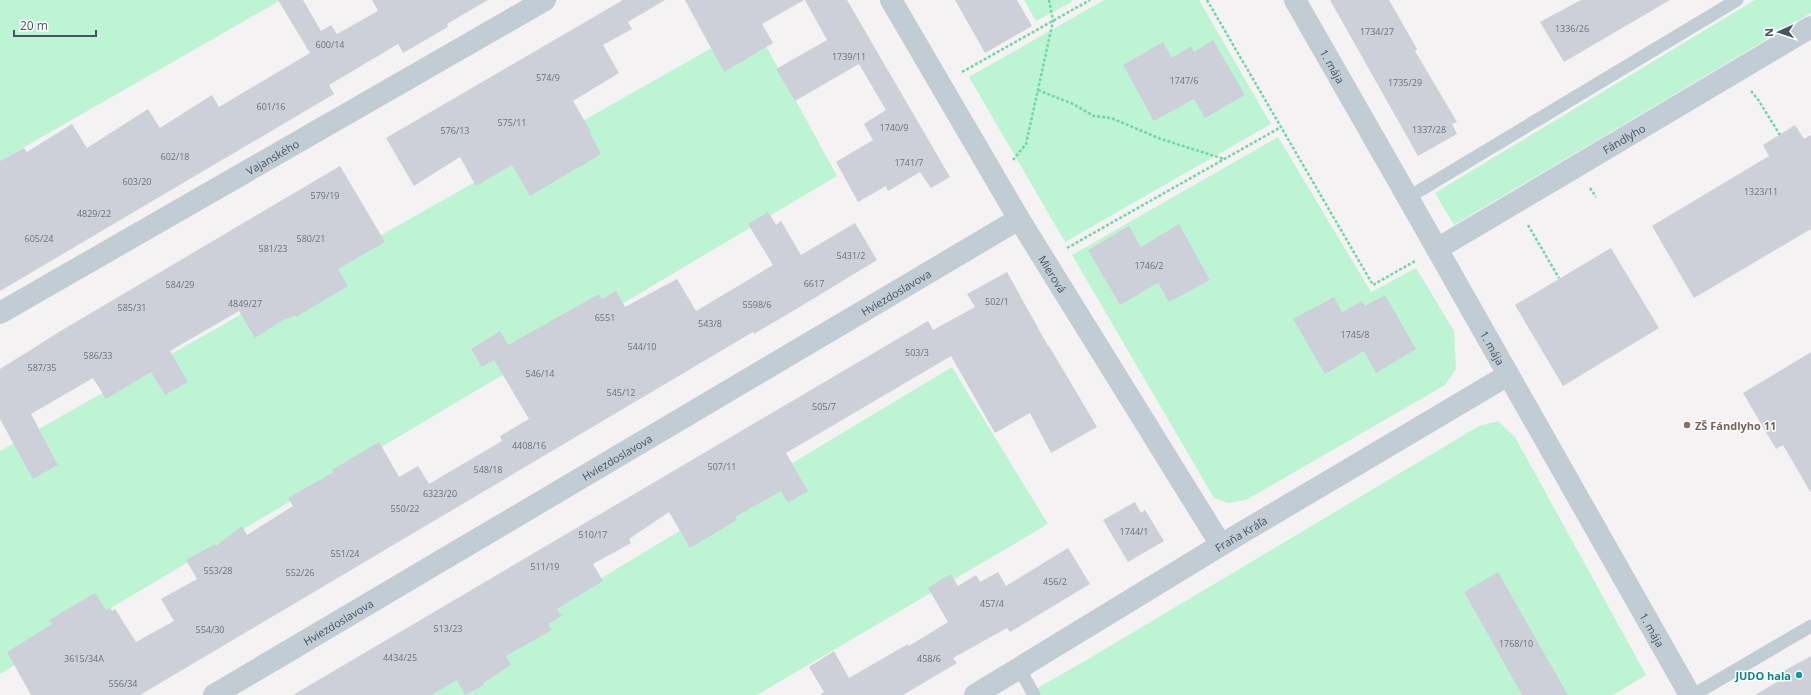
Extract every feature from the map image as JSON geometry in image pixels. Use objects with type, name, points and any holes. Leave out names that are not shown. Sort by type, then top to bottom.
[{"type":"street","name":"Vajanského","points":[[0,313],[545,0]]},
{"type":"street","name":"Mierová","points":[[891,0],[1019,219],[1221,545]]},
{"type":"street","name":"1. mája","points":[[1295,0],[1409,197],[1429,253],[1508,376],[1691,695]]},
{"type":"street","name":"Fándlyho","points":[[1429,253],[1811,27]]},
{"type":"street","name":"Hviezdoslavova","points":[[214,695],[1019,219]]},
{"type":"street","name":"Fraňa Kráľa","points":[[975,695],[1221,545],[1508,376]]},
{"type":"lane","points":[[1409,197],[1737,0]]},
{"type":"lane","points":[[1691,695],[1811,626]]},
{"type":"lane","points":[[1019,668],[1034,695]]},
{"type":"path","points":[[1010,164],[1026,144],[1053,21],[1049,0]]},
{"type":"path","points":[[1081,0],[1084,4]]},
{"type":"path","points":[[940,84],[1090,0]]},
{"type":"path","points":[[1207,0],[1374,285],[1429,253]]},
{"type":"path","points":[[1038,90],[1073,104],[1094,116],[1111,118],[1161,139],[1224,159]]},
{"type":"path","points":[[1751,90],[1780,135]]},
{"type":"path","points":[[1062,252],[1281,127]]},
{"type":"path","points":[[1589,186],[1596,197]]},
{"type":"path","points":[[1527,222],[1560,278]]},
{"type":"green space","points":[[0,0],[281,0],[0,161]]},
{"type":"green space","points":[[1024,0],[1071,0],[1072,2],[1036,21]]},
{"type":"green space","points":[[1104,0],[1199,0],[1271,124],[1065,242],[969,77]]},
{"type":"green space","points":[[1755,0],[1811,0],[1811,13],[1454,225],[1435,193]]},
{"type":"green space","points":[[754,24],[837,176],[0,674],[0,451]]},
{"type":"green space","points":[[1278,137],[1371,292],[1416,268],[1454,331],[1456,369],[1445,385],[1246,500],[1228,503],[1214,498],[1072,255]]},
{"type":"green space","points":[[952,367],[1048,524],[757,695],[407,695]]},
{"type":"green space","points":[[1498,421],[1515,437],[1646,675],[1613,695],[1567,695],[1498,573],[1464,592],[1523,695],[1025,695],[1090,658],[1479,426]]},
{"type":"building","points":[[278,0],[303,0],[321,31],[331,25],[337,34],[378,11],[372,0],[488,0],[447,24],[448,27],[403,53],[398,44],[329,85],[334,94],[0,291],[0,161],[24,148],[27,152],[72,124],[87,148],[148,109],[160,128],[212,95],[219,107],[310,53]]},
{"type":"building","points":[[623,0],[665,0],[628,22],[632,29],[603,45],[619,73],[573,101],[591,132],[590,133],[601,154],[530,196],[512,165],[476,186],[460,157],[414,186],[386,138]]},
{"type":"building","points":[[685,0],[804,0],[762,24],[773,43],[724,72]]},
{"type":"building","points":[[805,0],[847,0],[950,177],[931,188],[920,172],[888,191],[886,186],[858,202],[836,162],[873,140],[864,124],[886,110],[859,64],[795,101],[776,69],[827,40]]},
{"type":"building","points":[[955,0],[1017,0],[1032,26],[985,53]]},
{"type":"building","points":[[1330,0],[1389,0],[1417,49],[1415,51],[1457,122],[1452,124],[1457,134],[1418,156]]},
{"type":"building","points":[[1581,0],[1670,0],[1564,62],[1540,22]]},
{"type":"building","points":[[1213,40],[1245,95],[1205,118],[1194,99],[1154,121],[1123,65],[1163,42],[1172,58],[1191,46],[1194,52]]},
{"type":"building","points":[[1795,125],[1804,139],[1811,135],[1811,229],[1694,298],[1652,226],[1769,156],[1763,145]]},
{"type":"building","points":[[340,166],[385,242],[338,269],[348,286],[296,317],[295,315],[287,319],[286,318],[255,338],[239,311],[170,351],[188,382],[165,395],[151,372],[106,399],[93,378],[31,414],[58,465],[33,479],[0,419],[0,369],[64,329]]},
{"type":"building","points":[[768,212],[776,225],[781,221],[801,255],[855,223],[877,260],[754,334],[753,332],[140,695],[31,695],[7,652],[52,624],[49,620],[95,593],[106,610],[110,608],[112,611],[115,609],[136,642],[174,621],[161,599],[197,579],[186,560],[215,544],[216,546],[242,526],[247,535],[293,506],[288,498],[334,472],[332,470],[379,442],[399,477],[418,466],[429,484],[502,441],[500,436],[529,419],[494,360],[482,367],[471,349],[500,331],[508,345],[599,294],[602,299],[616,291],[625,307],[677,279],[696,311],[773,265],[748,224]]},
{"type":"building","points":[[1179,224],[1210,280],[1169,302],[1158,283],[1120,305],[1088,250],[1129,226],[1141,247]]},
{"type":"building","points":[[1611,248],[1659,328],[1563,386],[1515,305]]},
{"type":"building","points":[[1007,272],[1048,346],[1097,427],[1051,453],[1030,413],[995,433],[951,356],[786,453],[808,491],[788,503],[781,491],[735,517],[737,520],[690,548],[669,512],[629,539],[631,543],[593,564],[603,581],[557,609],[562,616],[548,624],[552,630],[506,656],[511,665],[483,683],[484,685],[465,695],[457,680],[431,695],[293,695],[928,321],[933,330],[975,307],[967,294]]},
{"type":"building","points":[[1385,295],[1416,349],[1376,373],[1364,351],[1325,374],[1293,319],[1334,297],[1342,312],[1362,301],[1365,306]]},
{"type":"building","points":[[1811,352],[1811,493],[1783,445],[1776,449],[1743,393]]},
{"type":"building","points":[[1135,502],[1141,513],[1145,510],[1164,541],[1128,562],[1103,520]]},
{"type":"building","points":[[1068,548],[1090,584],[1010,632],[1007,628],[953,658],[957,663],[903,695],[820,695],[824,692],[809,667],[834,651],[849,678],[908,644],[909,646],[948,622],[928,588],[940,580],[951,574],[958,586],[976,575],[980,582],[998,572],[1006,586]]},
{"type":"building","points":[[1498,572],[1568,695],[1522,695],[1464,592]]},
{"type":"building","name":"JUDO hala","points":[[1811,656],[1811,695],[1755,695],[1787,676],[1782,672]]},
{"type":"place","name":"ZŠ Fándlyho 11","points":[[1687,425]]},
{"type":"place","name":"JUDO hala","points":[[1799,675]]}]
